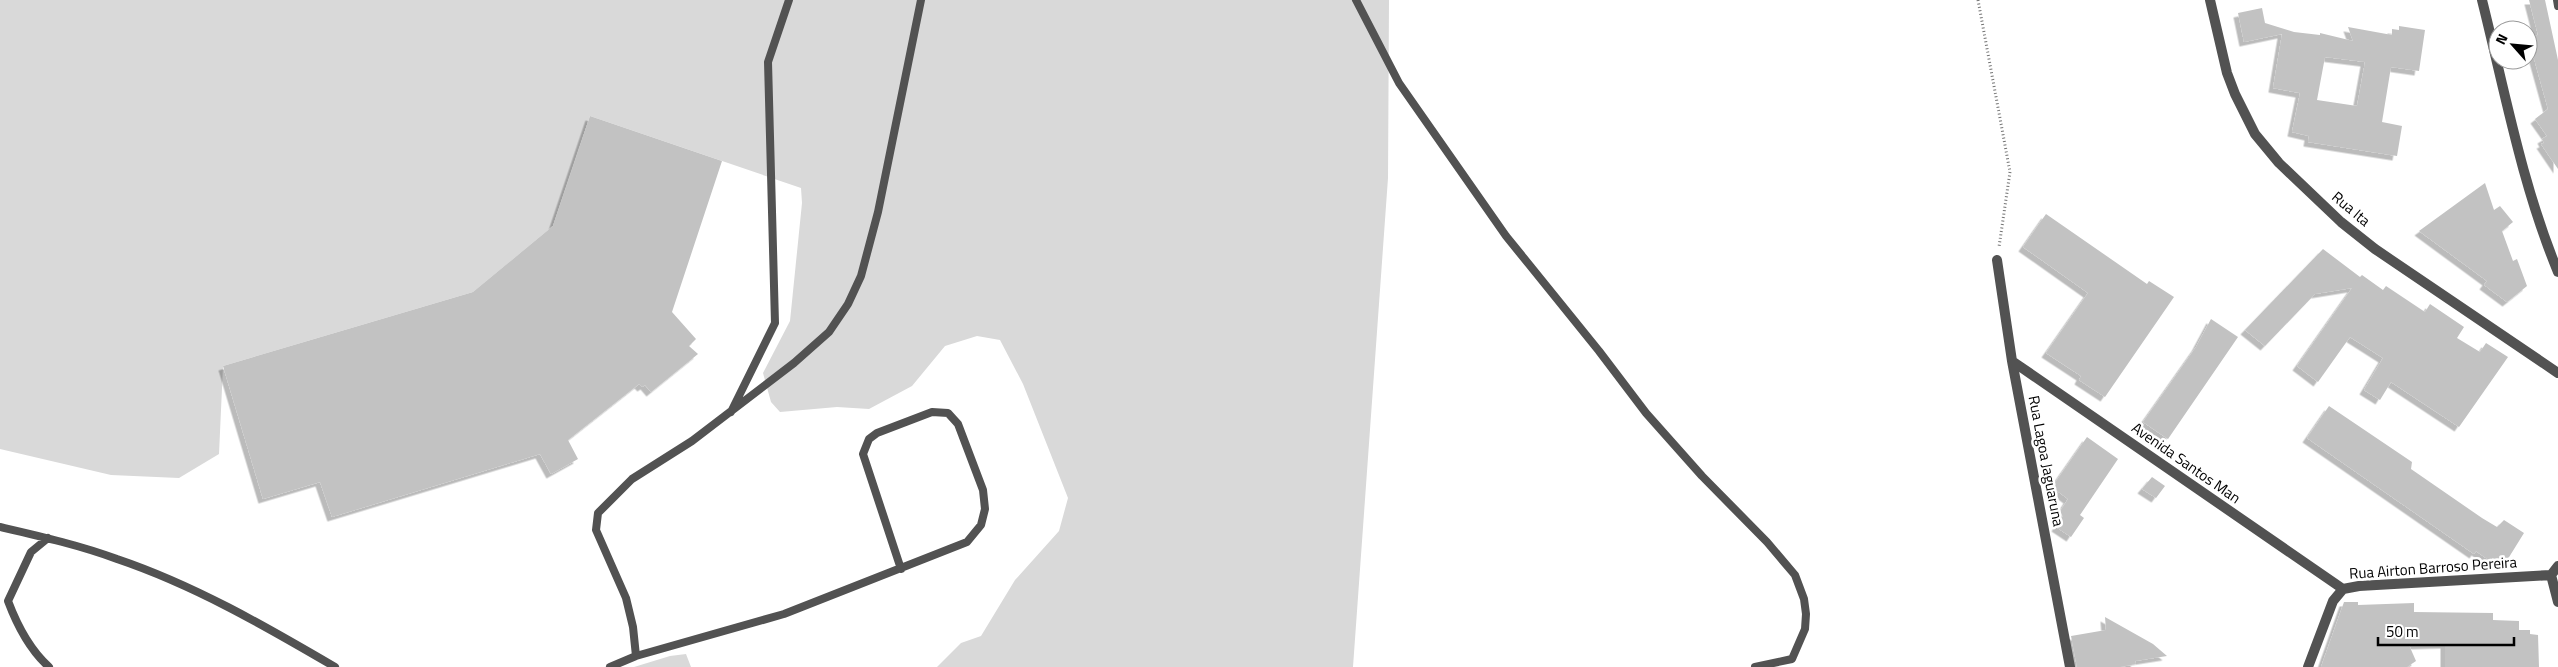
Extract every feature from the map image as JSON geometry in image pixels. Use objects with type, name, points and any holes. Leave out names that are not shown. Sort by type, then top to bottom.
[{"type":"street","name":"Rua Ita","points":[[2210,0],[2227,73],[2235,94],[2255,134],[2279,163],[2342,222],[2375,248],[2558,373]]},
{"type":"street","points":[[2482,0],[2518,155],[2547,245],[2558,272]]},
{"type":"street","name":"Rua Lagoa Jaguaruna","points":[[1997,260],[2012,361],[2070,667]]},
{"type":"street","name":"Avenida Santos Man","points":[[2012,361],[2343,589]]},
{"type":"street","points":[[2558,566],[2551,575],[2558,602]]},
{"type":"street","name":"Rua Airton Barroso Pereira","points":[[2308,667],[2333,601],[2343,589],[2359,586],[2551,575]]},
{"type":"lane","points":[[730,413],[775,323],[768,62],[788,0]]},
{"type":"lane","points":[[636,656],[633,627],[626,598],[596,530],[598,513],[632,479],[692,441],[730,413],[794,363],[829,332],[861,276],[878,212],[921,0]]},
{"type":"lane","points":[[1356,0],[1399,82],[1506,236],[1599,351],[1646,413],[1702,476],[1767,542],[1794,575],[1804,599],[1806,614],[1804,629],[1791,663],[1755,667]]},
{"type":"lane","points":[[2556,0],[2558,6]]},
{"type":"lane","points":[[610,667],[636,656],[784,614],[901,569],[967,542],[981,525],[985,510],[983,490],[958,424],[948,413],[932,412],[886,430],[869,439],[864,445],[863,454],[901,569]]},
{"type":"lane","points":[[0,527],[48,538],[118,559],[192,589],[277,633],[335,667]]},
{"type":"lane","points":[[8,601],[30,552],[48,538]]},
{"type":"lane","points":[[0,594],[8,601],[18,627],[49,667]]},
{"type":"path","points":[[1978,0],[2010,172],[1997,260]]},
{"type":"shaded area","points":[[0,0],[1389,0],[1388,178],[1353,667],[937,667],[961,643],[981,636],[1015,580],[1059,531],[1068,498],[1023,384],[1000,340],[977,336],[945,346],[912,386],[869,409],[837,407],[780,412],[771,402],[763,373],[790,321],[802,203],[801,188],[590,116],[553,226],[473,292],[223,366],[219,454],[179,478],[111,475],[0,449]]},
{"type":"shaded area","points":[[686,654],[691,667],[634,667],[670,656]]},
{"type":"building","points":[[2529,0],[2545,0],[2558,60],[2558,169],[2541,144],[2544,143],[2542,139],[2547,136],[2535,119],[2548,109],[2537,70],[2538,20],[2534,20]]},
{"type":"building","points":[[2262,8],[2265,23],[2294,32],[2320,35],[2320,33],[2353,41],[2348,27],[2392,35],[2392,29],[2399,30],[2399,26],[2425,30],[2419,71],[2391,67],[2382,122],[2402,126],[2397,156],[2308,142],[2309,136],[2292,132],[2300,93],[2273,88],[2282,34],[2244,42],[2238,13]],"holes":[[[2325,57],[2365,62],[2357,106],[2317,100]]]},
{"type":"building","points":[[590,116],[722,161],[672,312],[696,339],[689,346],[698,354],[651,392],[645,385],[642,387],[639,384],[568,440],[578,459],[551,474],[540,454],[332,517],[320,482],[263,499],[223,366],[473,292],[553,226]]},
{"type":"building","points":[[2485,183],[2494,210],[2500,206],[2513,222],[2502,231],[2513,261],[2517,259],[2527,286],[2507,302],[2484,285],[2487,281],[2419,231]]},
{"type":"building","points":[[2046,214],[2147,284],[2149,281],[2174,297],[2105,397],[2079,380],[2081,376],[2046,353],[2088,293],[2023,247]]},
{"type":"building","points":[[2323,249],[2360,277],[2362,275],[2383,290],[2386,286],[2425,312],[2430,304],[2464,327],[2457,338],[2480,352],[2486,343],[2508,357],[2459,427],[2391,382],[2380,400],[2364,390],[2383,358],[2350,337],[2318,382],[2297,366],[2352,288],[2315,294],[2265,346],[2245,330]]},
{"type":"building","points":[[2211,319],[2238,337],[2168,439],[2143,422],[2196,347]]},
{"type":"building","points":[[2329,406],[2412,462],[2411,469],[2482,518],[2497,527],[2504,520],[2524,533],[2506,562],[2500,560],[2498,562],[2492,558],[2490,561],[2476,551],[2474,554],[2307,438]]},
{"type":"building","points":[[2087,437],[2118,459],[2080,515],[2084,518],[2071,537],[2056,527],[2063,516],[2059,513],[2068,499],[2052,487]]},
{"type":"building","points":[[2152,477],[2165,486],[2156,498],[2142,489]]},
{"type":"building","points":[[2344,602],[2358,602],[2358,605],[2414,603],[2414,612],[2493,613],[2493,620],[2519,621],[2519,630],[2530,630],[2530,634],[2538,635],[2539,667],[2445,667],[2445,644],[2409,645],[2416,661],[2407,667],[2321,667]]},
{"type":"building","points":[[2105,617],[2153,644],[2167,656],[2135,661],[2136,664],[2120,667],[2077,667],[2071,636],[2106,630]]}]
